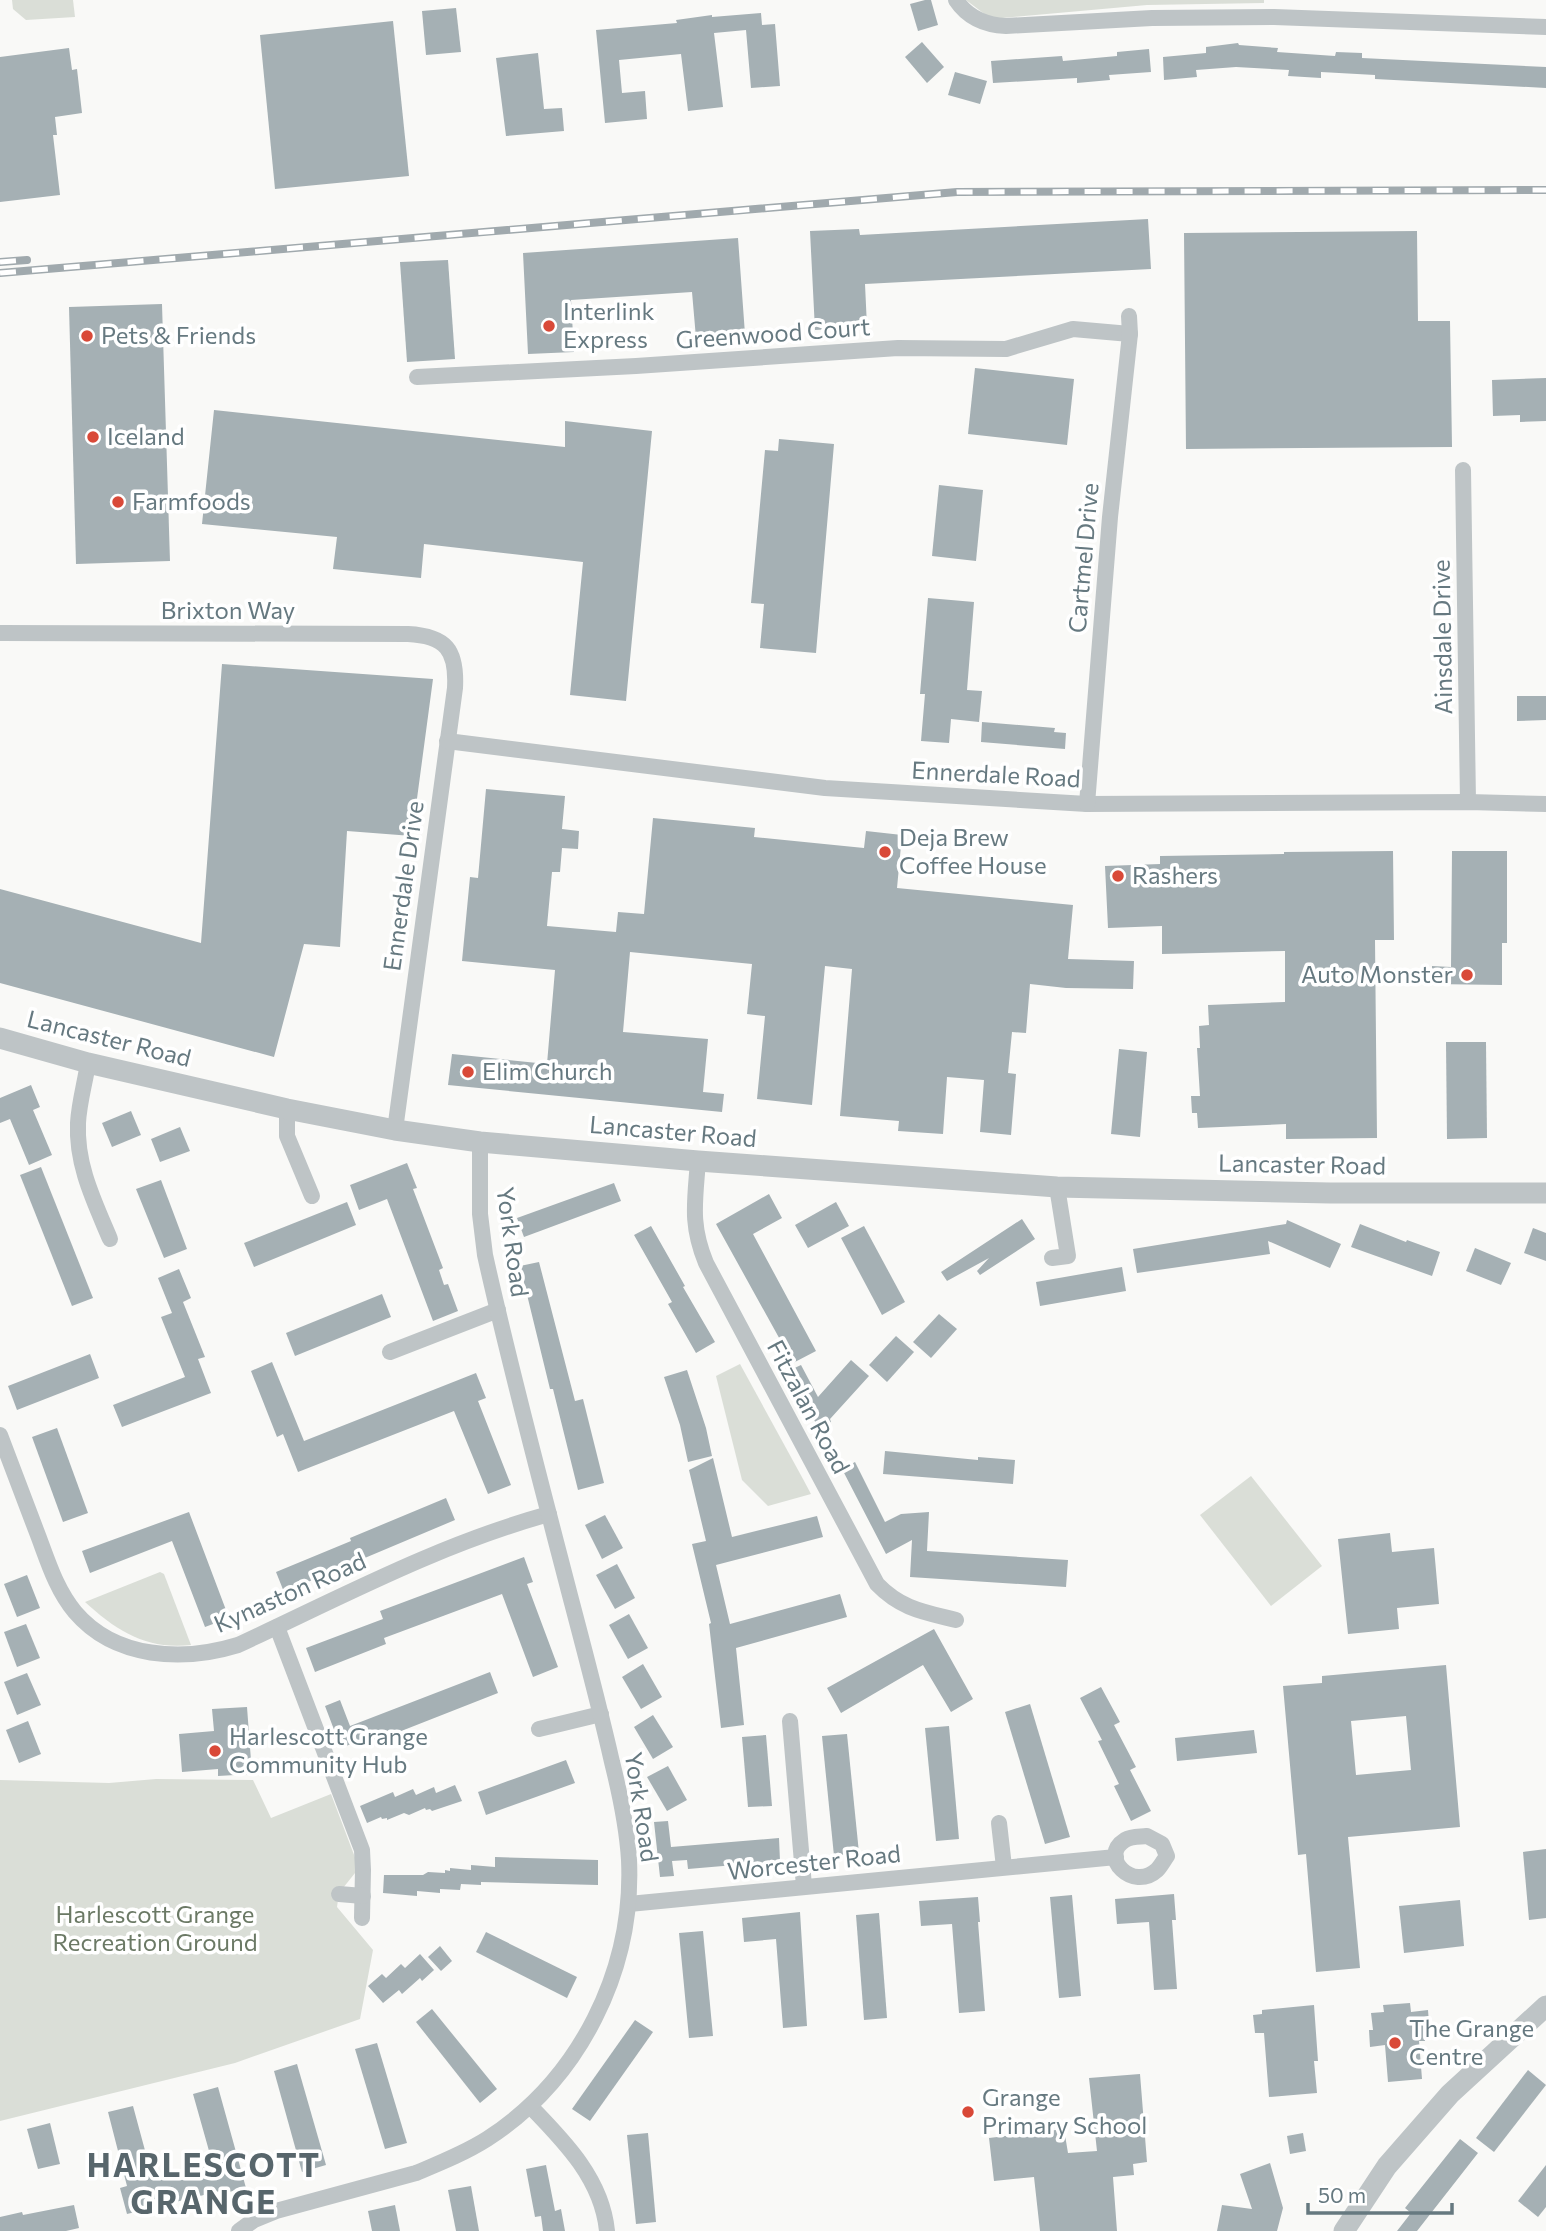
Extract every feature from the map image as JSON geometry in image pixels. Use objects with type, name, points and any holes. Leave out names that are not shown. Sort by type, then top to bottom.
[{"type":"street","points":[[956,0],[961,8],[975,19],[988,25],[1006,26],[1153,18],[1274,17],[1546,27]]},
{"type":"street","points":[[1274,17],[1275,0]]},
{"type":"street","name":"Cartmel Drive","points":[[1087,804],[1129,316]]},
{"type":"street","name":"Greenwood Court","points":[[417,377],[636,366],[898,348],[1006,349],[1073,329],[1129,334]]},
{"type":"street","name":"Ainsdale Drive","points":[[1463,470],[1468,802]]},
{"type":"street","name":"Brixton Way","points":[[0,634],[408,634],[438,639],[450,650]]},
{"type":"street","name":"Ennerdale Drive","points":[[395,1130],[456,668],[450,650]]},
{"type":"street","name":"Ennerdale Road","points":[[447,741],[825,788],[1087,804],[1546,804]]},
{"type":"street","name":"Lancaster Road","points":[[0,1038],[88,1063],[287,1109],[395,1130],[480,1142],[1057,1187],[1330,1193],[1546,1193]]},
{"type":"street","points":[[88,1063],[78,1122],[78,1144],[81,1166],[110,1238]]},
{"type":"street","points":[[287,1109],[287,1136],[312,1196]]},
{"type":"street","name":"York Road","points":[[239,2231],[254,2220],[276,2211],[432,2166],[485,2140],[509,2124],[561,2073],[580,2046],[597,2014],[622,1943],[629,1904],[629,1861],[624,1814],[485,1255],[480,1214],[480,1142]]},
{"type":"street","name":"Fitzalan Road","points":[[698,1161],[694,1219],[698,1243],[706,1263],[877,1584],[890,1597],[907,1607],[956,1620]]},
{"type":"street","points":[[1052,1258],[1068,1256],[1057,1187]]},
{"type":"street","points":[[390,1352],[498,1310]]},
{"type":"street","name":"Kynaston Road","points":[[0,1434],[7,1473],[58,1587],[75,1612],[94,1629],[116,1643],[140,1650],[187,1655],[214,1652],[277,1626],[429,1555],[474,1537],[549,1514]]},
{"type":"street","points":[[277,1626],[362,1850],[362,1918]]},
{"type":"street","points":[[539,1729],[601,1714]]},
{"type":"street","points":[[790,1721],[804,1886]]},
{"type":"street","points":[[999,1823],[1004,1867]]},
{"type":"street","name":"Worcester Road","points":[[629,1904],[1116,1857]]},
{"type":"street","points":[[339,1894],[363,1896]]},
{"type":"street","points":[[1344,2231],[1387,2166],[1450,2094],[1546,2006]]},
{"type":"street","points":[[530,2106],[569,2147],[593,2183],[607,2231]]},
{"type":"green space","points":[[12,0],[73,0],[75,17],[26,20],[13,9]]},
{"type":"green space","points":[[966,0],[1264,0],[1264,3],[1147,5],[991,19]]},
{"type":"green space","points":[[740,1364],[811,1494],[768,1506],[742,1480],[716,1376]]},
{"type":"green space","points":[[1251,1476],[1322,1566],[1271,1606],[1200,1515]]},
{"type":"green space","points":[[160,1572],[164,1574],[191,1645],[160,1644],[133,1636],[109,1622],[85,1602]]},
{"type":"green space","name":"Harlescott Grange Recreation Ground","points":[[156,1779],[253,1780],[271,1818],[331,1794],[359,1868],[339,1893],[337,1907],[373,1950],[360,2019],[235,2063],[0,2121],[0,1780],[109,1783]]},
{"type":"building","points":[[931,0],[938,25],[918,31],[910,4]]},
{"type":"building","points":[[456,8],[461,52],[426,55],[422,11]]},
{"type":"building","points":[[761,13],[762,25],[775,24],[780,86],[751,88],[746,30],[714,33],[723,107],[688,111],[681,54],[619,60],[622,93],[645,91],[647,119],[605,123],[596,30],[677,23],[676,20],[712,15]]},
{"type":"building","points":[[393,21],[409,176],[275,189],[260,35]]},
{"type":"building","points":[[922,42],[944,67],[927,83],[905,57]]},
{"type":"building","points":[[1238,43],[1278,48],[1277,52],[1335,56],[1336,52],[1362,53],[1362,58],[1546,67],[1546,88],[1375,79],[1375,75],[1321,72],[1321,78],[1288,76],[1289,70],[1236,67],[1196,70],[1197,77],[1164,80],[1163,57],[1206,53],[1206,47]]},
{"type":"building","points":[[69,48],[72,70],[77,69],[82,113],[55,117],[57,135],[53,135],[60,195],[0,202],[0,57]]},
{"type":"building","points":[[1149,49],[1151,72],[1109,75],[1110,80],[1077,83],[1077,78],[993,83],[991,61],[1062,56],[1063,61],[1117,56],[1117,52]]},
{"type":"building","points":[[538,53],[544,109],[562,108],[564,131],[506,136],[496,58]]},
{"type":"building","points":[[955,72],[987,81],[980,104],[948,95]]},
{"type":"building","points":[[1148,219],[1151,269],[865,284],[867,327],[815,330],[810,231],[859,229],[860,235]]},
{"type":"building","points":[[1417,231],[1418,321],[1450,321],[1452,447],[1186,449],[1184,233]]},
{"type":"building","points":[[738,238],[745,334],[696,338],[692,292],[571,300],[574,352],[528,354],[523,253]]},
{"type":"building","points":[[448,260],[455,359],[407,362],[400,262]]},
{"type":"building","points":[[162,304],[170,561],[76,564],[69,307]]},
{"type":"building","points":[[975,368],[1074,379],[1067,445],[968,434]]},
{"type":"building","points":[[1546,378],[1546,421],[1520,422],[1520,415],[1493,416],[1492,380]]},
{"type":"building","points":[[214,410],[565,447],[565,421],[652,431],[626,701],[570,695],[583,562],[424,544],[421,578],[333,569],[337,537],[202,524]]},
{"type":"building","points":[[779,439],[834,444],[816,653],[760,648],[764,604],[751,603],[765,450],[778,451]]},
{"type":"building","points":[[939,485],[983,490],[976,561],[932,556]]},
{"type":"building","points":[[928,598],[974,602],[967,690],[982,691],[979,722],[951,719],[949,743],[921,741],[925,694],[920,694]]},
{"type":"building","points":[[222,664],[433,679],[412,836],[347,831],[340,947],[304,944],[274,1057],[0,983],[0,889],[201,943]]},
{"type":"building","points":[[1517,696],[1546,696],[1546,720],[1517,721]]},
{"type":"building","points":[[982,722],[1055,728],[1054,732],[1066,733],[1065,749],[981,742]]},
{"type":"building","points":[[486,789],[565,796],[562,829],[579,831],[578,849],[562,848],[560,872],[552,872],[547,926],[616,932],[618,912],[644,914],[653,818],[755,828],[754,837],[864,848],[866,831],[902,835],[897,888],[1073,905],[1068,959],[1134,961],[1133,989],[1066,988],[1030,984],[1026,1033],[1012,1032],[1008,1073],[1016,1074],[1011,1135],[980,1132],[984,1080],[947,1077],[943,1134],[898,1131],[899,1121],[840,1116],[852,969],[825,966],[812,1105],[757,1099],[765,1016],[747,1014],[752,964],[630,952],[623,1032],[708,1039],[703,1092],[724,1094],[722,1112],[448,1085],[452,1054],[547,1064],[555,970],[462,961],[470,877],[478,878]]},
{"type":"building","points":[[1393,851],[1394,940],[1375,940],[1377,1138],[1286,1139],[1286,1124],[1198,1128],[1197,1113],[1192,1113],[1191,1096],[1200,1096],[1197,1048],[1200,1048],[1199,1026],[1209,1025],[1208,1005],[1285,1002],[1285,951],[1162,954],[1162,926],[1108,928],[1105,866],[1160,864],[1160,856]]},
{"type":"building","points":[[1452,851],[1507,851],[1507,943],[1502,943],[1502,985],[1432,984],[1432,966],[1451,967]]},
{"type":"building","points":[[1446,1042],[1486,1042],[1487,1138],[1447,1139]]},
{"type":"building","points":[[1119,1049],[1147,1052],[1140,1137],[1111,1134]]},
{"type":"building","points":[[31,1085],[40,1107],[33,1110],[52,1155],[29,1165],[10,1119],[0,1123],[0,1098]]},
{"type":"building","points":[[131,1111],[141,1135],[112,1147],[102,1123]]},
{"type":"building","points":[[180,1127],[190,1151],[160,1162],[151,1139]]},
{"type":"building","points":[[407,1163],[417,1188],[413,1189],[443,1268],[439,1270],[444,1285],[448,1284],[458,1311],[433,1321],[387,1199],[359,1210],[350,1185]]},
{"type":"building","points":[[41,1167],[93,1298],[72,1306],[20,1175]]},
{"type":"building","points":[[161,1180],[187,1249],[164,1258],[136,1189]]},
{"type":"building","points":[[614,1183],[621,1201],[524,1237],[517,1218]]},
{"type":"building","points":[[769,1194],[782,1218],[753,1234],[816,1351],[793,1363],[716,1224]]},
{"type":"building","points":[[347,1202],[356,1225],[254,1267],[244,1243]]},
{"type":"building","points":[[836,1202],[849,1226],[808,1248],[795,1225]]},
{"type":"building","points":[[1022,1219],[1035,1239],[980,1275],[977,1271],[989,1258],[947,1281],[941,1272]]},
{"type":"building","points":[[1287,1220],[1341,1244],[1330,1268],[1268,1241],[1270,1254],[1137,1273],[1133,1249],[1286,1224]]},
{"type":"building","points":[[1360,1224],[1440,1252],[1432,1276],[1351,1247]]},
{"type":"building","points":[[651,1226],[715,1342],[696,1353],[668,1304],[672,1302],[634,1235]]},
{"type":"building","points":[[864,1226],[905,1302],[882,1315],[841,1238]]},
{"type":"building","points":[[1533,1228],[1546,1233],[1546,1261],[1524,1253]]},
{"type":"building","points":[[1475,1248],[1511,1263],[1501,1285],[1466,1271]]},
{"type":"building","points":[[539,1262],[575,1401],[583,1399],[604,1483],[578,1490],[520,1266]]},
{"type":"building","points":[[1122,1267],[1126,1291],[1040,1306],[1036,1282]]},
{"type":"building","points":[[179,1269],[191,1298],[183,1302],[205,1357],[198,1359],[211,1393],[122,1427],[113,1405],[185,1377],[161,1317],[172,1313],[158,1278]]},
{"type":"building","points":[[382,1294],[391,1317],[295,1356],[286,1333]]},
{"type":"building","points":[[939,1314],[957,1329],[931,1358],[913,1342]]},
{"type":"building","points":[[896,1336],[914,1352],[887,1382],[869,1365]]},
{"type":"building","points":[[90,1354],[99,1378],[17,1410],[8,1386]]},
{"type":"building","points":[[851,1360],[869,1376],[830,1419],[831,1422],[819,1429],[788,1371],[801,1365],[818,1397]]},
{"type":"building","points":[[272,1362],[304,1441],[476,1373],[486,1398],[478,1401],[511,1485],[488,1494],[454,1411],[298,1472],[283,1434],[277,1437],[251,1371]]},
{"type":"building","points":[[687,1370],[712,1456],[688,1462],[680,1425],[664,1377]]},
{"type":"building","points":[[57,1428],[88,1513],[63,1522],[32,1437]]},
{"type":"building","points":[[885,1451],[978,1460],[978,1457],[1015,1460],[1013,1484],[883,1474]]},
{"type":"building","points":[[713,1458],[732,1537],[817,1516],[823,1537],[716,1565],[730,1624],[840,1594],[847,1617],[736,1648],[744,1725],[721,1728],[711,1623],[692,1544],[706,1541],[689,1470]]},
{"type":"building","points":[[855,1462],[885,1522],[901,1514],[929,1512],[927,1551],[1068,1560],[1066,1587],[910,1577],[912,1540],[886,1554],[842,1469]]},
{"type":"building","points":[[446,1498],[455,1520],[284,1592],[276,1572]]},
{"type":"building","points":[[189,1512],[229,1618],[205,1627],[172,1541],[90,1573],[82,1551]]},
{"type":"building","points":[[605,1515],[623,1548],[602,1559],[585,1525]]},
{"type":"building","points":[[1390,1533],[1392,1552],[1434,1548],[1439,1604],[1397,1608],[1399,1629],[1348,1634],[1338,1539]]},
{"type":"building","points":[[524,1557],[533,1582],[527,1584],[558,1667],[533,1677],[502,1594],[384,1638],[386,1644],[315,1672],[306,1648],[383,1619],[380,1611]]},
{"type":"building","points":[[617,1564],[635,1598],[615,1609],[596,1575]]},
{"type":"building","points":[[27,1575],[40,1608],[17,1617],[4,1584]]},
{"type":"building","points":[[629,1614],[648,1648],[628,1659],[609,1625]]},
{"type":"building","points":[[26,1624],[40,1658],[17,1667],[4,1632]]},
{"type":"building","points":[[934,1629],[973,1699],[951,1712],[923,1665],[841,1713],[827,1688]]},
{"type":"building","points":[[643,1664],[662,1697],[641,1709],[622,1677]]},
{"type":"building","points":[[1446,1665],[1460,1827],[1348,1837],[1360,1968],[1316,1972],[1306,1854],[1298,1855],[1283,1686],[1322,1683],[1322,1676]],"holes":[[[1406,1716],[1411,1770],[1356,1775],[1351,1721]]]},
{"type":"building","points":[[490,1672],[498,1693],[358,1748],[356,1742],[341,1748],[325,1706],[340,1700],[350,1726]]},
{"type":"building","points":[[27,1673],[41,1705],[17,1715],[4,1682]]},
{"type":"building","points":[[1101,1687],[1120,1722],[1114,1725],[1136,1767],[1130,1770],[1151,1811],[1131,1821],[1114,1786],[1119,1784],[1098,1741],[1102,1740],[1080,1698]]},
{"type":"building","points":[[1030,1704],[1070,1837],[1045,1844],[1005,1712]]},
{"type":"building","name":"Harlescott Grange Community Hub","points":[[247,1707],[252,1774],[218,1776],[218,1769],[182,1772],[179,1734],[214,1731],[212,1709]]},
{"type":"building","points":[[653,1715],[673,1747],[653,1759],[634,1727]]},
{"type":"building","points":[[28,1721],[41,1754],[19,1763],[6,1730]]},
{"type":"building","points":[[949,1726],[959,1839],[936,1841],[925,1728]]},
{"type":"building","points":[[1254,1730],[1257,1753],[1177,1761],[1175,1738]]},
{"type":"building","points":[[847,1734],[859,1853],[834,1856],[822,1736]]},
{"type":"building","points":[[766,1735],[772,1806],[748,1807],[742,1737]]},
{"type":"building","points":[[566,1760],[575,1783],[486,1815],[478,1792]]},
{"type":"building","points":[[668,1766],[687,1800],[667,1811],[647,1777]]},
{"type":"building","points":[[455,1785],[462,1801],[432,1811],[425,1808],[409,1815],[404,1813],[387,1820],[381,1817],[367,1823],[360,1806],[393,1792],[395,1797],[413,1789],[416,1795],[434,1787],[436,1793]]},
{"type":"building","points":[[668,1821],[671,1847],[779,1838],[780,1861],[688,1869],[687,1860],[672,1861],[674,1876],[660,1877],[654,1822]]},
{"type":"building","points":[[1546,1849],[1546,1918],[1529,1920],[1523,1852]]},
{"type":"building","points":[[495,1857],[598,1860],[598,1885],[481,1882],[481,1885],[461,1884],[460,1890],[440,1889],[440,1893],[417,1891],[417,1896],[383,1893],[384,1875],[445,1873],[445,1870],[450,1871],[450,1868],[471,1870],[471,1865],[495,1867]]},
{"type":"building","points":[[1174,1894],[1176,1920],[1172,1920],[1177,1989],[1154,1990],[1149,1922],[1117,1924],[1115,1899]]},
{"type":"building","points":[[1072,1895],[1081,1996],[1059,1998],[1050,1897]]},
{"type":"building","points":[[978,1897],[985,2011],[959,2013],[952,1924],[921,1926],[919,1901]]},
{"type":"building","points":[[1460,1900],[1464,1946],[1404,1953],[1399,1906]]},
{"type":"building","points":[[800,1912],[807,2026],[783,2028],[776,1939],[744,1942],[742,1918]]},
{"type":"building","points":[[879,1913],[887,2018],[864,2020],[856,1915]]},
{"type":"building","points":[[703,1931],[713,2036],[689,2038],[679,1933]]},
{"type":"building","points":[[486,1932],[577,1977],[567,1998],[476,1952]]},
{"type":"building","points":[[440,1946],[452,1961],[441,1971],[428,1957]]},
{"type":"building","points":[[420,1954],[434,1970],[402,1994],[399,1990],[383,2003],[368,1986],[382,1974],[386,1978],[401,1964],[405,1968]]},
{"type":"building","name":"The Grange Centre","points":[[1410,2003],[1411,2012],[1428,2010],[1430,2036],[1425,2036],[1425,2041],[1419,2041],[1422,2079],[1388,2082],[1385,2045],[1370,2047],[1369,2030],[1373,2030],[1371,2013],[1384,2012],[1383,2005]]},
{"type":"building","points":[[1314,2005],[1317,2093],[1269,2097],[1264,2033],[1255,2033],[1253,2015],[1262,2014],[1262,2010]]},
{"type":"building","points":[[432,2009],[497,2089],[480,2103],[416,2022]]},
{"type":"building","points":[[635,2020],[653,2032],[590,2121],[572,2109]]},
{"type":"building","points":[[377,2043],[407,2143],[385,2149],[355,2049]]},
{"type":"building","points":[[297,2064],[326,2165],[302,2172],[274,2071]]},
{"type":"building","points":[[1528,2070],[1546,2085],[1494,2152],[1476,2138]]},
{"type":"building","points":[[1140,2074],[1147,2162],[1133,2164],[1134,2175],[1113,2177],[1117,2231],[1040,2231],[1034,2177],[994,2181],[989,2138],[1064,2129],[1068,2153],[1097,2151],[1089,2078]]},
{"type":"building","points":[[218,2087],[246,2188],[220,2194],[220,2191],[127,2214],[120,2188],[127,2186],[108,2112],[133,2106],[153,2180],[213,2165],[193,2094]]},
{"type":"building","points":[[50,2123],[60,2164],[38,2169],[27,2129]]},
{"type":"building","points":[[648,2133],[656,2222],[636,2224],[627,2135]]},
{"type":"building","points":[[1303,2133],[1306,2151],[1290,2154],[1287,2136]]},
{"type":"building","points":[[1460,2139],[1478,2153],[1417,2231],[1397,2231],[1411,2213],[1405,2208]]},
{"type":"building","points":[[1270,2163],[1283,2208],[1277,2231],[1217,2231],[1222,2205],[1252,2209],[1240,2174]]},
{"type":"building","points":[[546,2165],[555,2211],[561,2209],[565,2231],[543,2231],[541,2216],[535,2217],[526,2169]]},
{"type":"building","points":[[1546,2165],[1546,2207],[1538,2217],[1518,2201]]},
{"type":"building","points":[[471,2186],[479,2231],[456,2231],[448,2190]]},
{"type":"building","points":[[74,2205],[79,2228],[66,2231],[0,2231],[0,2217]]},
{"type":"building","points":[[395,2205],[400,2231],[372,2231],[368,2211]]},
{"type":"railway","points":[[0,273],[957,192],[1546,190]]},
{"type":"railway","points":[[0,262],[27,260]]},
{"type":"place","name":"Interlink Express","points":[[549,326]]},
{"type":"place","name":"Pets & Friends","points":[[87,336]]},
{"type":"place","name":"Iceland","points":[[93,437]]},
{"type":"place","name":"Farmfoods","points":[[118,502]]},
{"type":"place","name":"Deja Brew Coffee House","points":[[885,852]]},
{"type":"place","name":"Rashers","points":[[1118,876]]},
{"type":"place","name":"Auto Monster","points":[[1467,975]]},
{"type":"place","name":"Elim Church","points":[[468,1072]]},
{"type":"place","name":"Harlescott Grange Community Hub","points":[[215,1751]]},
{"type":"place","name":"The Grange Centre","points":[[1395,2043]]},
{"type":"place","name":"Grange Primary School","points":[[968,2112]]},
{"type":"district","name":"HARLESCOTT GRANGE","points":[[204,2184]]}]
